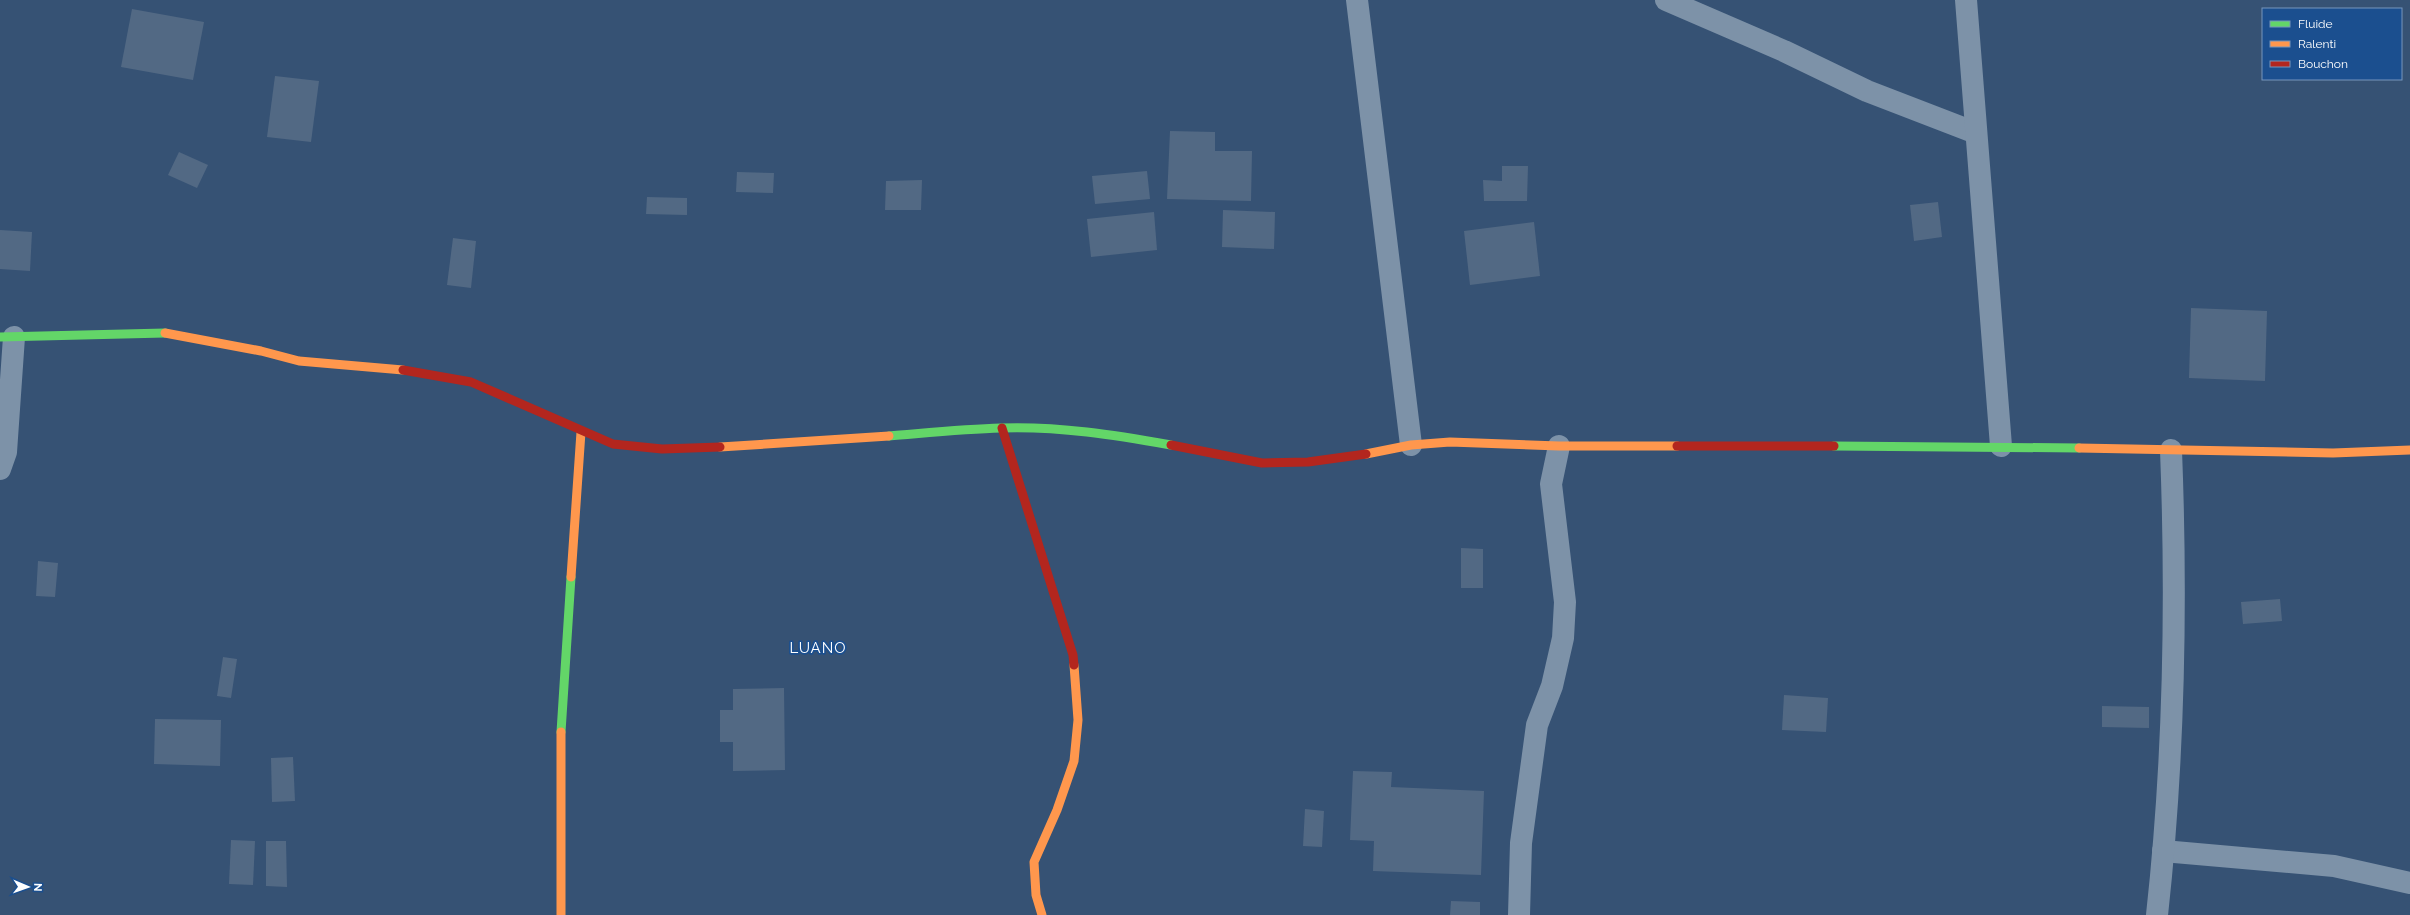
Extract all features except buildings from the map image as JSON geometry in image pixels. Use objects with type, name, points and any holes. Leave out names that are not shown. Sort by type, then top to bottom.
[{"type":"street","points":[[1357,0],[1411,444]]},
{"type":"street","points":[[1666,0],[1784,51],[1867,91],[1976,133]]},
{"type":"street","points":[[1966,0],[2001,446]]},
{"type":"street","points":[[0,469],[6,452],[7,337],[165,333],[261,351],[299,361],[387,367],[471,382],[582,432],[613,444],[662,449],[745,446],[1002,428],[1072,430],[1117,435],[1262,462],[1308,462],[1350,457],[1411,444],[1481,442],[1559,446],[2001,446],[2333,454],[2410,450]]},
{"type":"street","points":[[1002,428],[1073,655],[1078,720],[1074,761],[1057,810],[1034,862],[1036,895],[1042,915]]},
{"type":"street","points":[[561,915],[561,735],[582,432]]},
{"type":"street","points":[[1519,915],[1520,843],[1538,725],[1552,686],[1563,638],[1565,602],[1551,484],[1559,446]]},
{"type":"street","points":[[2157,915],[2170,746],[2175,569],[2171,450]]},
{"type":"street","points":[[2163,851],[2334,866],[2410,883]]},
{"type":"traffic: fast","points":[[0,337],[165,333]]},
{"type":"traffic: fast","points":[[889,436],[945,431],[1044,428],[1108,435],[1171,445]]},
{"type":"traffic: fast","points":[[1834,446],[2079,448]]},
{"type":"traffic: fast","points":[[561,732],[571,577]]},
{"type":"traffic: slow","points":[[165,333],[261,351],[299,361],[403,370]]},
{"type":"traffic: slow","points":[[571,577],[581,432]]},
{"type":"traffic: slow","points":[[720,447],[889,436]]},
{"type":"traffic: slow","points":[[1366,454],[1411,445],[1450,442],[1559,446],[1677,446]]},
{"type":"traffic: slow","points":[[2079,448],[2333,453],[2410,450]]},
{"type":"traffic: slow","points":[[1042,915],[1036,895],[1034,862],[1057,810],[1074,761],[1078,720],[1074,665]]},
{"type":"traffic: slow","points":[[561,732],[561,915]]},
{"type":"traffic: jam","points":[[403,370],[471,382],[613,444],[662,449],[720,447]]},
{"type":"traffic: jam","points":[[1002,428],[1073,655],[1074,665]]},
{"type":"traffic: jam","points":[[1171,445],[1262,463],[1308,462],[1366,454]]},
{"type":"traffic: jam","points":[[1677,446],[1834,446]]},
{"type":"district","name":"LUANO","points":[[818,648]]}]
